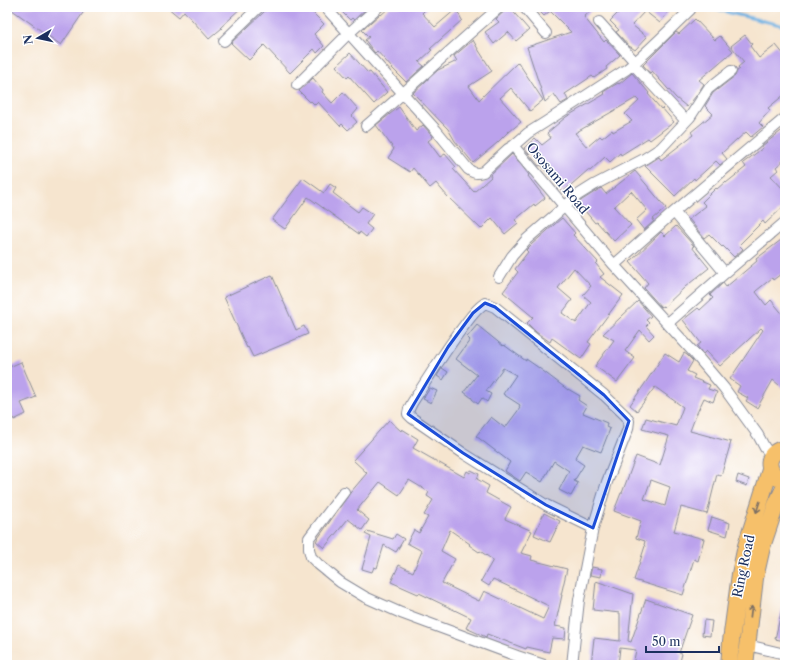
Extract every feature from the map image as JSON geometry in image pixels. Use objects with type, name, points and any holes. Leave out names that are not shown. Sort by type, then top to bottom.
[{"type":"main road","points":[[779,453],[773,475],[778,478],[785,479]]},
{"type":"main road","name":"Ring Road","points":[[729,665],[740,574],[746,546],[779,453]]},
{"type":"main road","name":"Ring Road","points":[[745,665],[756,578],[762,547],[776,505],[785,486]]},
{"type":"street","points":[[224,41],[259,7]]},
{"type":"street","name":"Ososami Road","points":[[325,7],[436,130],[468,169],[478,174],[483,172],[513,146],[614,264],[668,323],[724,388],[758,435],[771,443],[779,453]]},
{"type":"street","points":[[297,85],[349,33],[378,7]]},
{"type":"street","points":[[366,126],[500,7]]},
{"type":"street","points":[[524,7],[546,33]]},
{"type":"street","points":[[513,146],[528,133],[634,63],[690,10]]},
{"type":"street","points":[[599,22],[686,122]]},
{"type":"street","points":[[499,277],[512,256],[527,239],[564,206],[594,185],[644,159],[661,148],[690,117],[708,89],[731,71]]},
{"type":"street","points":[[614,264],[785,118]]},
{"type":"street","points":[[674,212],[725,273]]},
{"type":"street","points":[[668,323],[785,222]]},
{"type":"street","points":[[572,665],[579,600],[593,528],[628,429],[629,421],[621,411],[592,385],[495,307],[485,304],[473,313],[448,347],[412,403],[408,414],[463,453],[546,505],[593,528]]},
{"type":"street","points":[[344,492],[309,538],[311,557],[318,564],[340,582],[365,597],[401,613],[544,665]]},
{"type":"street","points":[[748,645],[785,654]]},
{"type":"highlighted area","points":[[485,303],[495,307],[604,395],[629,421],[593,528],[546,505],[463,453],[408,414],[448,347],[473,313]]},
{"type":"building","points":[[8,7],[87,7],[61,45]]},
{"type":"building","points":[[167,7],[242,7],[209,39],[184,11],[179,17]]},
{"type":"building","points":[[265,7],[281,7],[286,12],[292,7],[318,7],[312,12],[324,24],[314,34],[324,46],[317,53],[314,49],[290,73],[264,45],[249,60],[231,43],[264,12]]},
{"type":"building","points":[[337,7],[368,7],[354,20],[352,18],[350,20]]},
{"type":"building","points":[[390,7],[428,7],[422,13],[435,27],[456,9],[462,20],[430,49],[432,50],[419,62],[424,66],[406,82],[377,51],[375,53],[374,52],[365,40],[369,37],[362,30]]},
{"type":"building","points":[[509,7],[529,30],[516,41],[508,32],[494,44],[485,32],[499,22],[496,19]]},
{"type":"building","points":[[535,7],[595,7],[584,17],[604,42],[606,40],[620,55],[606,67],[607,69],[594,78],[592,76],[565,94],[568,100],[561,104],[554,94],[545,102],[527,47],[571,32],[550,11],[544,16]]},
{"type":"building","points":[[624,7],[672,7],[660,23],[645,11],[632,25],[647,37],[635,50],[630,47],[616,32],[619,30],[610,21]]},
{"type":"building","points":[[695,19],[715,40],[720,36],[733,51],[699,80],[704,84],[687,107],[676,98],[652,71],[650,73],[643,65],[676,32],[679,34]]},
{"type":"building","points":[[745,35],[752,44],[750,46],[759,58],[776,45],[785,56],[785,94],[768,108],[770,110],[759,123],[763,127],[751,137],[746,132],[737,139],[722,153],[727,159],[720,165],[716,161],[695,180],[694,178],[675,196],[645,166],[659,157],[661,160],[693,135],[691,132],[713,114],[705,106],[713,93],[735,76],[737,71],[740,69],[738,67],[744,62],[731,46]]},
{"type":"building","points":[[473,40],[492,71],[469,86],[479,100],[518,62],[543,100],[530,111],[511,88],[500,98],[521,122],[473,163],[455,141],[448,129],[413,93],[438,70],[457,61],[454,56]]},
{"type":"building","points":[[350,53],[368,73],[370,72],[387,92],[374,104],[349,76],[347,78],[336,66]]},
{"type":"building","points":[[632,73],[649,93],[648,94],[674,122],[650,140],[648,138],[621,155],[620,153],[610,162],[605,157],[563,192],[541,165],[539,166],[524,148],[535,138],[542,145],[551,138],[547,133],[566,117],[605,94],[603,92],[618,83],[619,84]],"holes":[[[636,98],[639,101],[625,114],[632,121],[613,132],[612,130],[602,138],[600,136],[587,147],[575,133]]]},
{"type":"building","points":[[313,78],[323,90],[322,92],[332,103],[343,92],[358,109],[352,116],[357,122],[348,130],[342,124],[340,126],[318,102],[315,105],[299,91]]},
{"type":"building","points":[[399,107],[416,131],[423,125],[431,134],[433,137],[428,141],[440,157],[445,154],[456,167],[453,169],[474,192],[491,177],[490,175],[512,154],[545,198],[535,206],[534,204],[515,220],[518,223],[505,234],[492,218],[481,229],[448,197],[436,183],[430,188],[413,168],[410,172],[388,158],[394,149],[376,125]]},
{"type":"building","points":[[785,128],[785,159],[776,167],[778,170],[771,176],[785,191],[785,205],[765,224],[763,221],[739,245],[743,249],[734,257],[709,234],[704,238],[689,219],[706,206],[702,202],[716,188],[717,189],[725,182],[726,183],[746,167],[743,163],[763,148],[762,146]]},
{"type":"building","points":[[635,171],[666,208],[653,219],[654,221],[644,230],[636,220],[647,210],[631,191],[614,207],[631,225],[614,241],[597,222],[595,223],[577,204],[601,188],[606,194]]},
{"type":"building","points":[[303,178],[324,193],[330,184],[336,188],[333,193],[358,212],[362,207],[373,214],[366,224],[372,229],[366,237],[360,232],[359,234],[308,197],[285,229],[272,220]]},
{"type":"building","points":[[562,218],[575,233],[573,235],[598,262],[596,264],[604,274],[600,277],[623,295],[588,342],[591,344],[581,359],[552,338],[550,342],[536,332],[527,323],[533,317],[503,292],[518,272],[515,269],[528,252],[526,250]],"holes":[[[574,268],[591,286],[583,295],[591,302],[576,323],[562,313],[572,300],[558,288]]]},
{"type":"building","points":[[676,226],[694,246],[692,247],[709,268],[685,287],[664,307],[661,307],[644,288],[648,283],[630,262],[661,232],[665,236]]},
{"type":"building","points":[[785,237],[785,271],[773,280],[772,278],[756,292],[766,305],[771,300],[785,317],[785,390],[773,380],[757,408],[746,401],[748,398],[737,392],[740,386],[730,379],[763,330],[761,328],[720,366],[706,351],[703,354],[697,346],[701,343],[683,320],[698,308],[700,310],[713,298],[710,295],[723,283],[726,287],[757,261],[756,259]]},
{"type":"building","points":[[272,275],[296,330],[304,326],[308,334],[253,357],[248,347],[247,348],[224,297]]},
{"type":"building","points":[[638,301],[651,316],[646,320],[649,323],[646,326],[654,335],[649,340],[640,330],[625,351],[635,358],[617,382],[595,366],[614,340],[603,334]]},
{"type":"building","points":[[477,325],[503,346],[504,345],[526,361],[526,359],[568,390],[580,396],[578,400],[587,406],[583,413],[607,423],[606,427],[610,429],[601,452],[583,445],[575,459],[584,465],[574,481],[578,483],[571,496],[559,490],[569,471],[554,461],[542,482],[526,472],[520,481],[505,471],[510,462],[476,436],[491,417],[505,428],[520,408],[520,405],[503,394],[516,375],[503,368],[486,391],[491,394],[487,402],[482,398],[478,404],[464,392],[477,375],[456,359],[470,340],[467,337]]},
{"type":"building","points":[[665,353],[679,362],[684,353],[693,361],[687,371],[695,375],[693,378],[710,385],[708,389],[717,392],[713,402],[704,398],[690,431],[731,442],[721,476],[717,474],[707,514],[681,507],[674,531],[704,539],[698,561],[694,559],[683,595],[634,580],[645,546],[645,541],[636,538],[641,521],[614,511],[636,456],[660,465],[669,436],[642,429],[646,418],[676,426],[683,407],[655,387],[637,411],[630,405]],"holes":[[[651,480],[670,487],[665,506],[644,499]]]},
{"type":"building","points":[[21,362],[36,397],[21,403],[26,414],[14,420],[7,404],[7,368]]},
{"type":"building","points":[[442,368],[448,372],[443,380],[437,376]]},
{"type":"building","points":[[430,388],[437,391],[431,403],[423,399]]},
{"type":"building","points":[[389,420],[401,431],[402,429],[418,439],[413,448],[464,477],[467,471],[470,473],[471,470],[479,474],[477,479],[489,486],[486,493],[511,507],[505,519],[532,531],[521,553],[532,556],[531,560],[567,569],[555,626],[566,628],[565,639],[552,638],[549,652],[527,647],[526,649],[487,634],[486,637],[466,628],[471,618],[419,593],[418,594],[391,582],[399,565],[413,572],[422,551],[407,543],[414,530],[419,533],[428,517],[424,515],[433,500],[427,496],[429,492],[409,480],[399,495],[380,482],[357,510],[369,520],[362,530],[348,519],[324,548],[316,541],[350,493],[367,473],[353,460]],"holes":[[[450,530],[470,544],[469,545],[479,552],[480,551],[493,560],[481,581],[489,586],[493,579],[549,606],[543,619],[484,591],[479,601],[442,583],[455,559],[441,551]]]},
{"type":"building","points":[[738,475],[749,479],[747,486],[736,482]]},
{"type":"building","points":[[544,513],[560,521],[550,542],[534,535]]},
{"type":"building","points":[[712,517],[730,523],[727,536],[708,530]]},
{"type":"building","points":[[367,531],[393,539],[396,534],[404,539],[396,552],[384,545],[377,568],[374,567],[372,572],[362,569],[371,537],[365,534]]},
{"type":"building","points":[[592,567],[602,569],[601,577],[590,575]]},
{"type":"building","points":[[596,581],[633,594],[628,641],[631,642],[646,599],[692,615],[679,653],[682,654],[679,665],[633,665],[636,650],[620,648],[618,665],[591,665],[594,638],[620,641],[620,613],[593,610]]},
{"type":"building","points":[[782,609],[785,610],[785,641],[775,639]]},
{"type":"building","points":[[704,620],[712,621],[710,636],[702,635]]},
{"type":"waterway","points":[[711,7],[785,26]]}]
